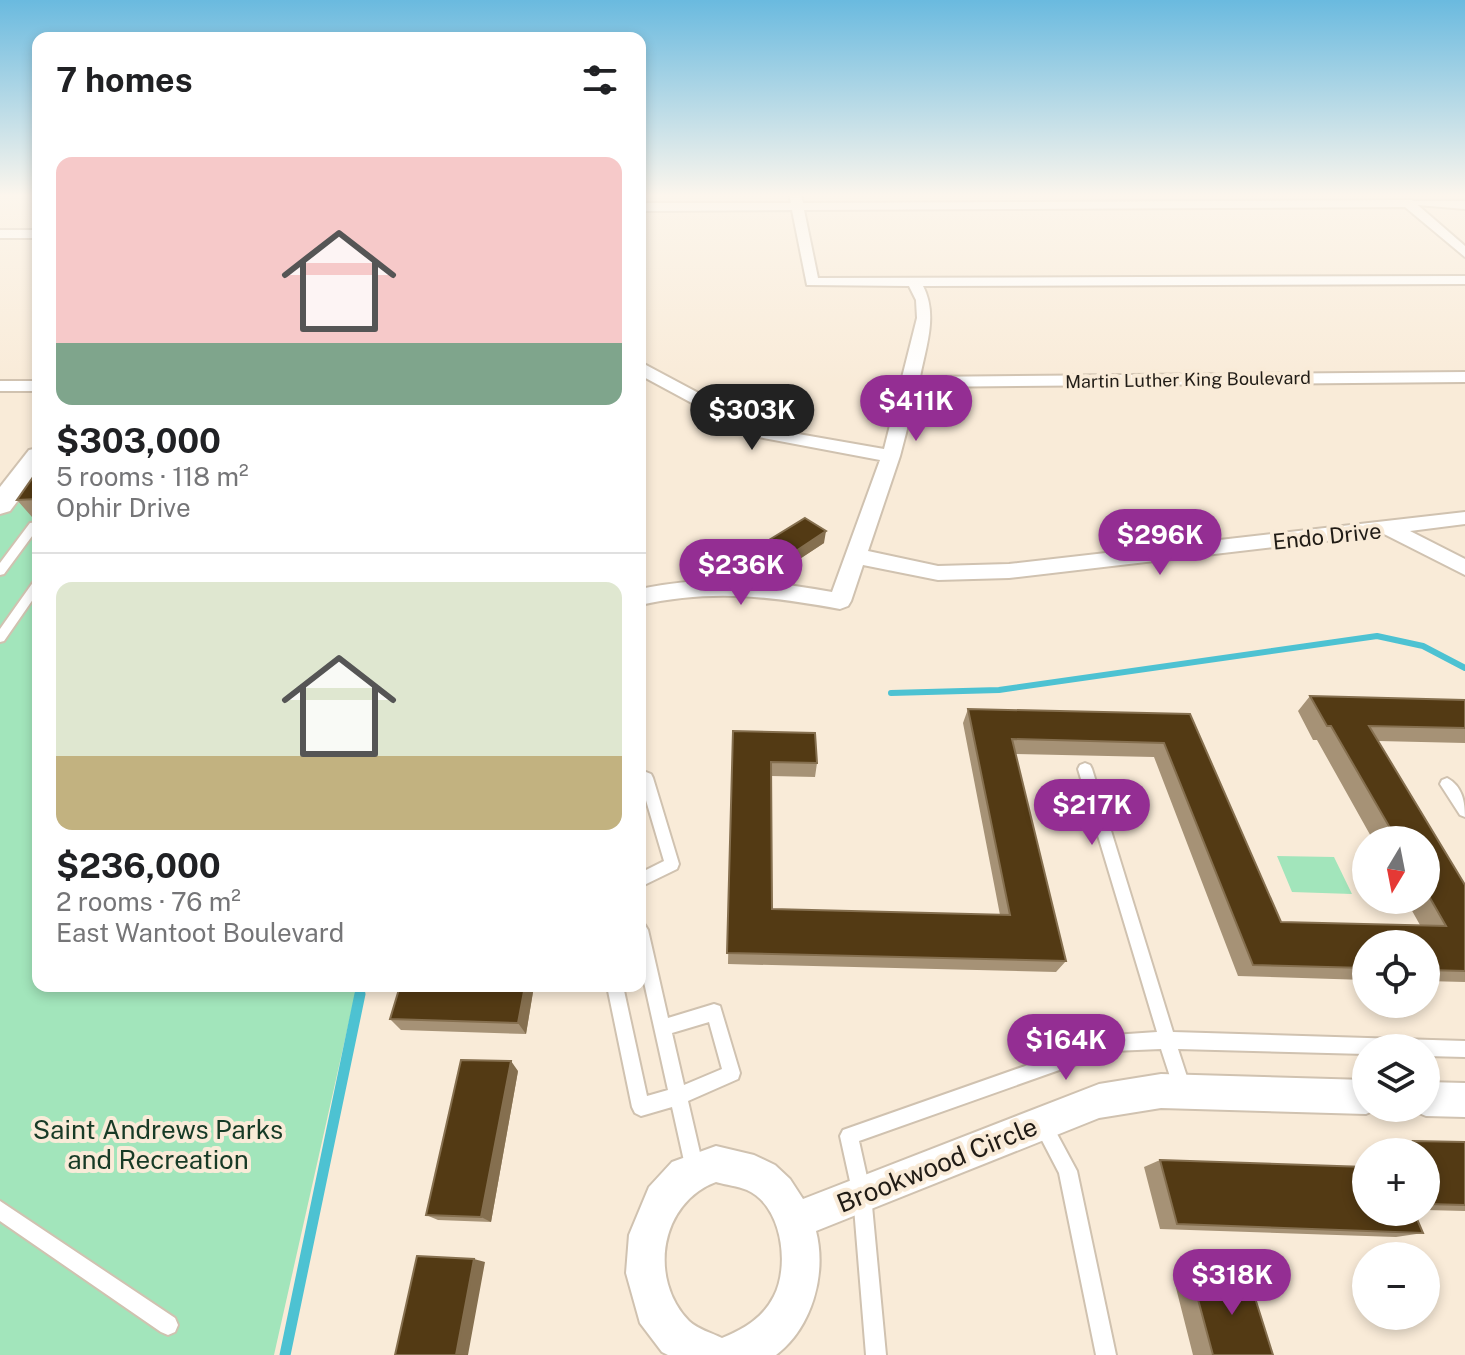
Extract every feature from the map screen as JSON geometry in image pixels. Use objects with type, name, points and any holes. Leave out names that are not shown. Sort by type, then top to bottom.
[{"type":"main road","points":[[0,505],[32,464]]},
{"type":"street","points":[[807,257],[812,282],[1465,280]]},
{"type":"street","points":[[646,596],[694,585],[746,584],[840,601],[891,456],[911,382],[924,318],[923,300],[915,283]]},
{"type":"street","points":[[646,371],[759,432],[891,456]]},
{"type":"street","name":"Martin Luther King Boulevard","points":[[911,382],[1465,377]]},
{"type":"street","points":[[0,386],[32,386]]},
{"type":"street","name":"Endo Drive","points":[[856,556],[938,573],[962,574],[1390,529],[1465,518]]},
{"type":"street","points":[[1390,529],[1465,568]]},
{"type":"street","name":"Brookwood Circle","points":[[794,1221],[1099,1101],[1161,1091],[1352,1097]]},
{"type":"street","points":[[1440,1099],[1465,1100]]},
{"type":"street","points":[[714,1355],[695,1351],[670,1333],[653,1305],[644,1273],[645,1240],[655,1210],[672,1186],[695,1170],[718,1164],[741,1166],[763,1177],[781,1196],[794,1221],[801,1250],[799,1281],[789,1311],[772,1334],[749,1350],[730,1355]]},
{"type":"lane","points":[[0,571],[32,528]]},
{"type":"lane","points":[[0,638],[32,593]]},
{"type":"lane","points":[[1085,769],[1183,1092]]},
{"type":"lane","points":[[646,778],[672,864],[646,877]]},
{"type":"lane","points":[[1447,784],[1465,811]]},
{"type":"lane","points":[[646,957],[695,1170]]},
{"type":"lane","points":[[616,992],[641,1107],[678,1096],[732,1073],[714,1012],[662,1028]]},
{"type":"lane","points":[[876,1355],[862,1195],[849,1136],[1113,1043],[1167,1040],[1465,1049]]},
{"type":"lane","points":[[1042,1123],[1068,1171],[1106,1355]]},
{"type":"lane","points":[[0,1210],[168,1325]]},
{"type":"green space","name":"Saint Andrews Parks and Recreation","points":[[32,464],[32,992],[356,992],[274,1355],[0,1355],[0,505]]},
{"type":"green space","points":[[1277,856],[1334,857],[1352,894],[1292,892]]},
{"type":"building","points":[[32,479],[32,499],[17,500]]},
{"type":"building","points":[[805,518],[826,531],[790,555],[769,540]]},
{"type":"building","points":[[1310,696],[1465,700],[1465,728],[1369,726],[1429,826],[1389,826],[1331,726],[1327,726]]},
{"type":"building","points":[[968,709],[1190,714],[1281,922],[1446,926],[1439,914],[1440,844],[1465,885],[1465,971],[1440,970],[1440,930],[1352,930],[1352,968],[1253,965],[1164,743],[1012,739],[1066,961],[727,953],[733,731],[815,733],[817,763],[771,762],[772,909],[1010,915]]},
{"type":"building","points":[[398,992],[524,992],[518,1023],[390,1019]]},
{"type":"building","points":[[461,1060],[511,1061],[481,1217],[426,1215]]},
{"type":"building","points":[[1440,1142],[1465,1142],[1465,1205],[1440,1204]]},
{"type":"building","points":[[1160,1160],[1352,1167],[1352,1226],[1420,1226],[1423,1233],[1177,1224]]},
{"type":"building","points":[[417,1256],[474,1259],[456,1355],[395,1355]]},
{"type":"building","points":[[1192,1277],[1249,1279],[1273,1355],[1213,1355]]},
{"type":"waterway","points":[[891,693],[999,690],[1377,636],[1423,646],[1465,668]]},
{"type":"waterway","points":[[360,996],[361,992]]},
{"type":"waterway","points":[[285,1355],[360,994]]}]
